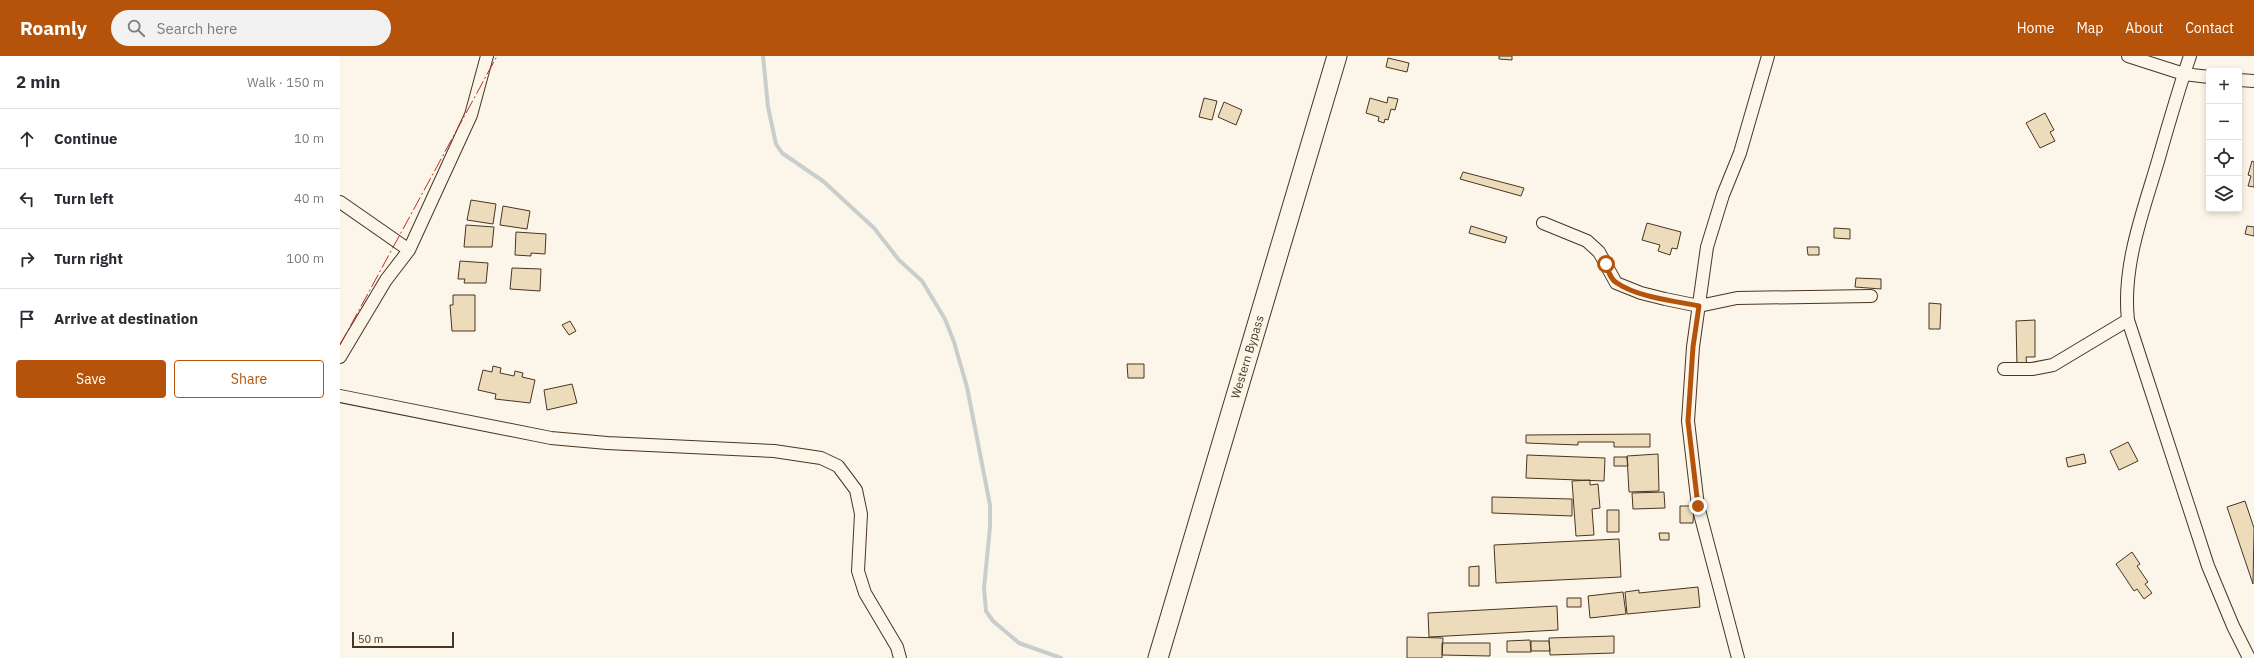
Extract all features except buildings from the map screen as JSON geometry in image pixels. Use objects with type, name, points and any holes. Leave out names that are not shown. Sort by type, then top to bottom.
[{"type":"main road","name":"Western Bypass","points":[[1158,658],[1337,56]]},
{"type":"street","points":[[340,357],[386,280],[409,250],[471,115],[487,56]]},
{"type":"street","points":[[1738,658],[1698,506],[1692,466],[1688,421],[1693,347],[1708,247],[1740,153],[1768,56]]},
{"type":"street","points":[[2128,56],[2184,74],[2206,77]]},
{"type":"street","points":[[2190,56],[2140,223],[2128,280],[2126,302],[2128,320],[2208,566],[2233,626],[2249,658]]},
{"type":"street","points":[[2242,80],[2254,81]]},
{"type":"street","points":[[340,202],[409,250]]},
{"type":"street","points":[[1543,223],[1587,242],[1599,252],[1616,283],[1641,293],[1699,306],[1737,298],[1871,296]]},
{"type":"street","points":[[2004,369],[2053,366],[2128,320]]},
{"type":"street","points":[[340,396],[551,438],[607,443],[774,450],[827,460],[838,466],[856,490],[861,514],[858,571],[865,593],[897,647],[900,658]]},
{"type":"waterway","points":[[763,56],[768,107],[776,144],[782,153],[823,181],[874,228],[899,260],[922,281],[945,319],[954,342],[967,387],[990,505],[990,527],[984,588],[986,611],[993,621],[1019,643],[1061,658]]},
{"type":"power","points":[[340,345],[497,56]]},
{"type":"route","points":[[1606,264],[1608,271],[1616,283],[1641,293],[1699,306],[1693,347],[1688,421],[1692,466],[1698,506]]}]
